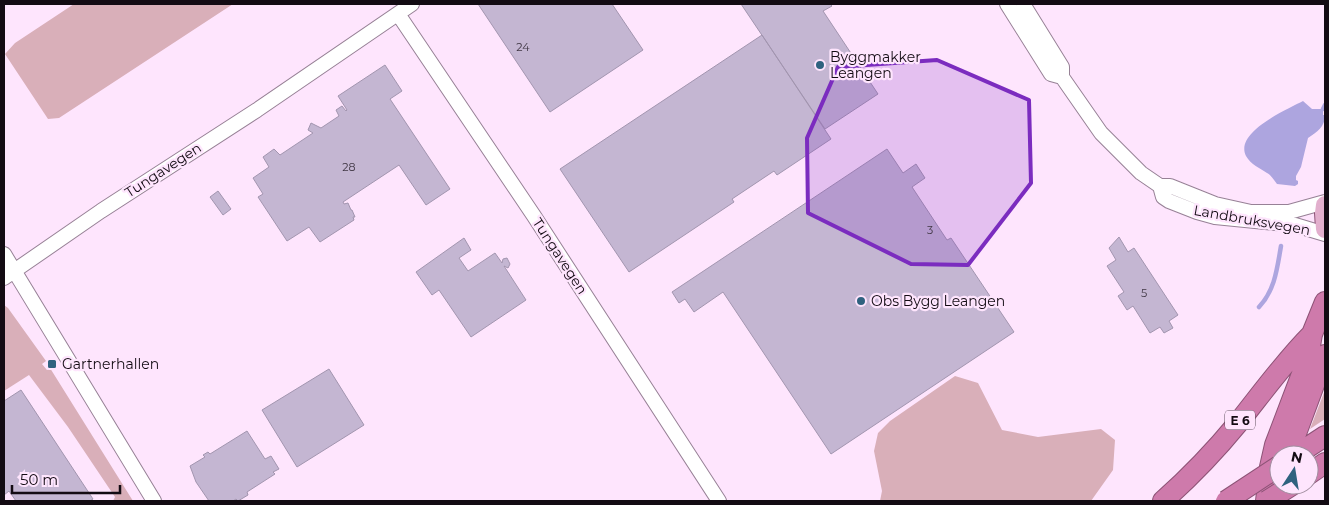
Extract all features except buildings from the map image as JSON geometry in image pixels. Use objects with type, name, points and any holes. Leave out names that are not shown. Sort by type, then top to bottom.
[{"type":"highway","name":"E 6","points":[[1267,501],[1267,485],[1275,445],[1308,358],[1312,334],[1325,302]]},
{"type":"highway","name":"E 6","points":[[1163,501],[1202,464],[1297,349],[1312,334]]},
{"type":"highway","points":[[1292,445],[1325,355]]},
{"type":"highway","points":[[1311,445],[1325,436]]},
{"type":"highway","points":[[1226,501],[1269,473]]},
{"type":"main road","points":[[1325,204],[1325,229]]},
{"type":"street","name":"Tungavegen","points":[[9,274],[117,200],[257,110],[412,4]]},
{"type":"street","name":"Landbruksvegen","points":[[1007,4],[1051,74],[1062,77]]},
{"type":"street","name":"Landbruksvegen","points":[[1023,4],[1062,67],[1062,77],[1101,133],[1141,173],[1160,186],[1170,186],[1215,204],[1251,212],[1289,212],[1325,204]]},
{"type":"street","name":"Tungavegen","points":[[398,14],[534,216],[720,501]]},
{"type":"street","name":"Landbruksvegen","points":[[1160,186],[1163,197],[1197,212],[1215,217],[1295,226],[1325,234]]},
{"type":"street","points":[[4,254],[9,274],[154,501]]},
{"type":"highlighted area","points":[[937,60],[1029,100],[1031,183],[968,265],[911,264],[808,213],[807,138],[838,67]]},
{"type":"shaded area","points":[[74,4],[233,4],[59,118],[48,119],[5,54],[15,43]]},
{"type":"shaded area","points":[[1303,101],[1312,109],[1323,109],[1323,115],[1325,115],[1324,123],[1308,138],[1301,167],[1296,176],[1298,184],[1295,186],[1277,184],[1270,175],[1248,159],[1244,147],[1248,138],[1264,122]]},
{"type":"shaded area","points":[[4,305],[46,361],[42,364],[47,370],[50,368],[133,501],[113,501],[115,497],[68,427],[29,375],[4,391]]},
{"type":"shaded area","points":[[955,376],[978,383],[1002,430],[1038,437],[1101,429],[1115,440],[1113,470],[1091,501],[880,501],[882,491],[874,451],[878,433],[890,421]]},
{"type":"shaded area","points":[[1325,390],[1325,419],[1310,429]]},
{"type":"waterway","points":[[1323,109],[1325,105]]},
{"type":"waterway","points":[[1259,307],[1269,294],[1272,286],[1281,246]]},
{"type":"place","name":"Byggmakker Leangen","points":[[820,65]]},
{"type":"place","name":"Obs Bygg Leangen","points":[[861,301]]},
{"type":"place","name":"Gartnerhallen","points":[[52,364]]}]
